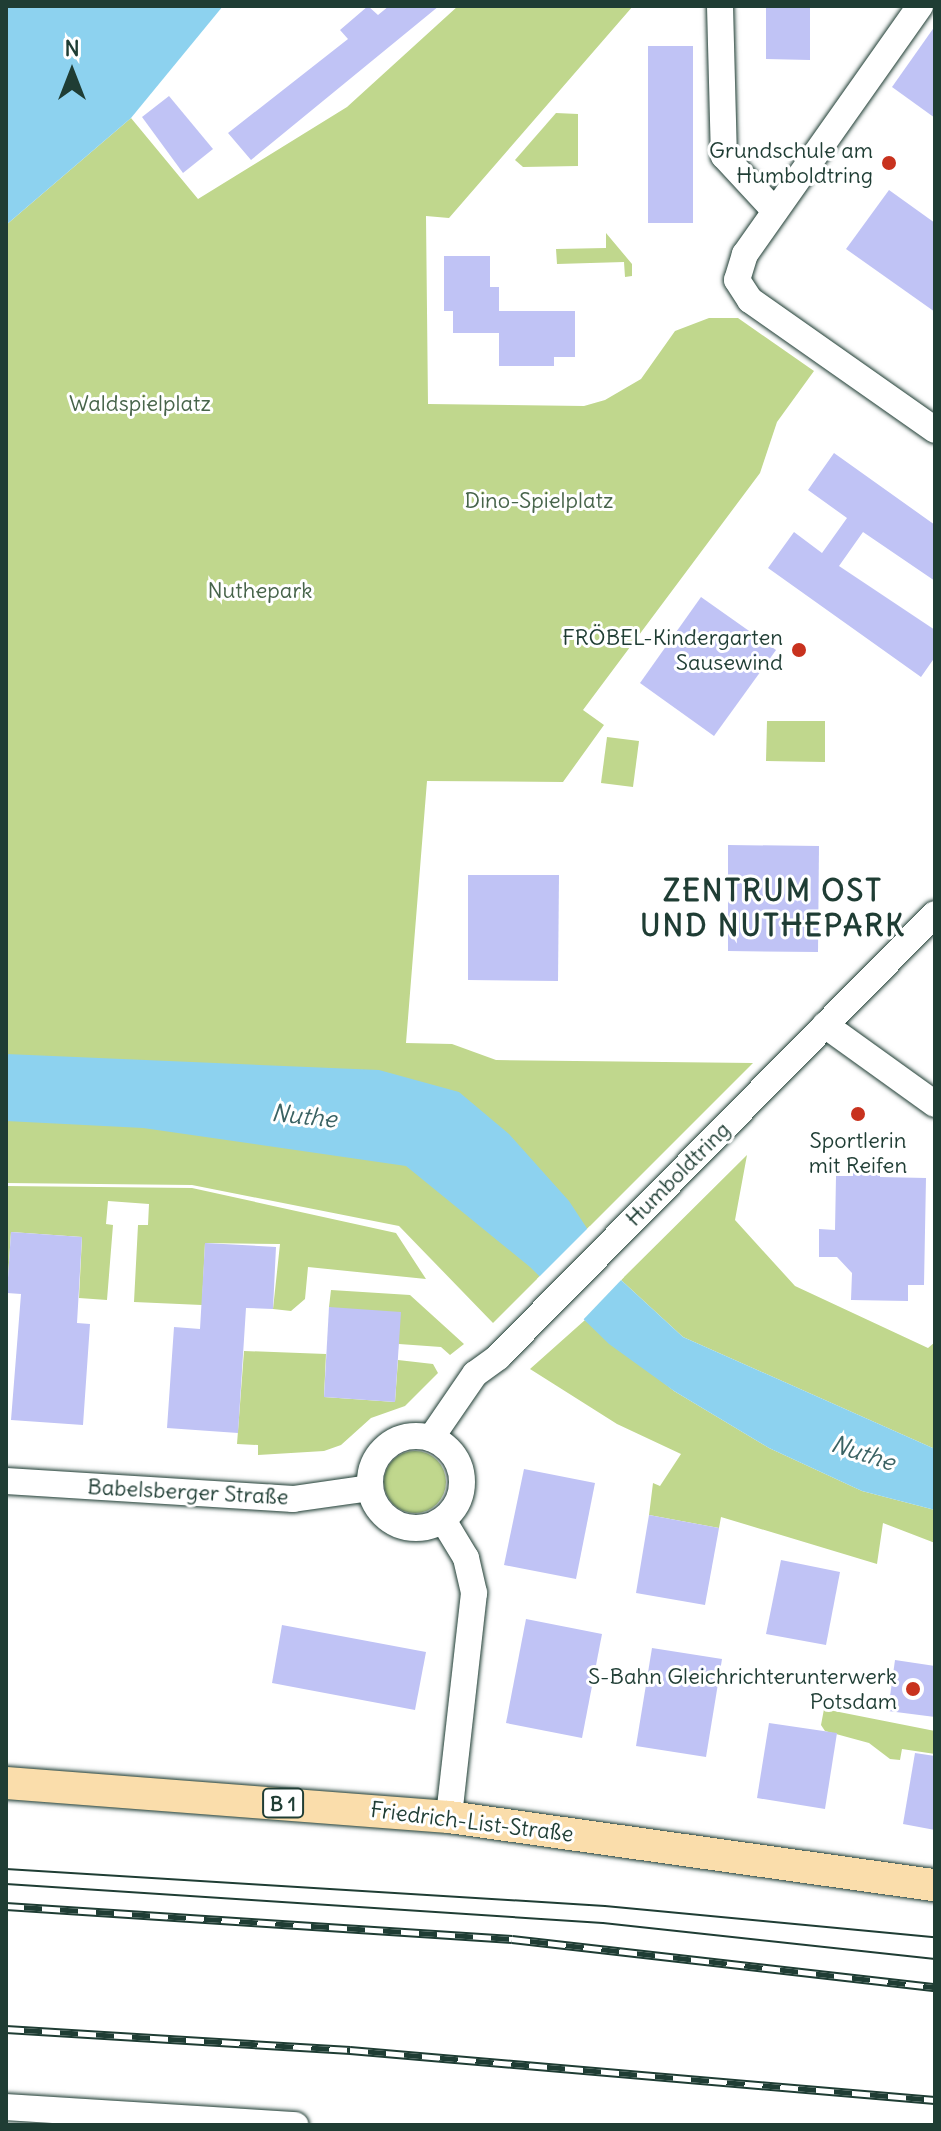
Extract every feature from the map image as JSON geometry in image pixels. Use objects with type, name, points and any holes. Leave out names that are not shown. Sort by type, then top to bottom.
[{"type":"main road","name":"Friedrich-List-Straße","points":[[6,1783],[449,1817],[935,1885]]},
{"type":"street","points":[[720,6],[724,156],[775,211]]},
{"type":"street","points":[[920,6],[739,263],[740,287],[935,430]]},
{"type":"street","name":"Humboldtring","points":[[431,1438],[451,1415],[462,1388],[544,1311],[935,914]]},
{"type":"street","points":[[825,1025],[935,1104]]},
{"type":"street","points":[[431,1438],[454,1456],[463,1483],[460,1497],[443,1520],[429,1528],[397,1525],[384,1517],[369,1488],[370,1472],[386,1446],[400,1439],[431,1438]]},
{"type":"street","name":"Babelsberger Straße","points":[[6,1481],[293,1499],[369,1488]]},
{"type":"street","points":[[443,1520],[466,1558],[474,1593],[449,1817]]},
{"type":"street","points":[[6,2107],[295,2125]]},
{"type":"green space","name":"Nuthepark","points":[[458,6],[633,6],[449,218],[426,216],[428,404],[584,406],[605,400],[641,379],[675,331],[709,318],[738,318],[814,371],[777,422],[760,473],[583,710],[604,725],[563,782],[427,781],[406,1043],[452,1044],[496,1060],[753,1063],[493,1323],[399,1226],[192,1185],[6,1183],[6,225],[131,118],[198,199],[347,107]]},
{"type":"green space","points":[[556,113],[578,114],[578,166],[523,167],[515,160]]},
{"type":"green space","points":[[606,233],[632,264],[632,276],[625,277],[624,262],[557,264],[556,249],[606,248]]},
{"type":"green space","points":[[767,721],[825,721],[825,762],[766,761]]},
{"type":"green space","points":[[607,737],[639,741],[633,787],[601,783]]},
{"type":"green space","points":[[747,1155],[735,1220],[795,1286],[928,1348],[935,1342],[935,1449],[683,1337],[621,1280]]},
{"type":"green space","points":[[6,1186],[192,1188],[396,1233],[426,1279],[308,1267],[305,1299],[291,1311],[273,1309],[280,1244],[205,1243],[202,1305],[134,1302],[138,1225],[148,1225],[149,1204],[108,1201],[106,1224],[113,1225],[107,1300],[79,1298],[82,1237],[11,1232],[7,1293]]},
{"type":"green space","points":[[331,1290],[410,1295],[464,1344],[450,1355],[441,1347],[399,1344],[329,1307]]},
{"type":"green space","points":[[585,1320],[674,1391],[769,1448],[862,1491],[935,1510],[935,1543],[883,1523],[877,1564],[721,1517],[719,1528],[649,1515],[653,1483],[660,1486],[681,1454],[617,1424],[530,1369]]},
{"type":"green space","points":[[244,1351],[326,1354],[324,1397],[395,1402],[398,1360],[433,1364],[438,1373],[405,1406],[371,1418],[341,1445],[324,1451],[258,1455],[258,1445],[237,1444]]},
{"type":"green space","points":[[415,1451],[427,1453],[437,1460],[444,1470],[444,1494],[437,1504],[427,1511],[415,1513],[403,1511],[393,1504],[386,1494],[384,1482],[386,1470],[393,1460],[403,1453]]},
{"type":"green space","points":[[824,1709],[935,1731],[935,1754],[902,1749],[900,1760],[890,1759],[869,1743],[825,1731],[821,1725]]},
{"type":"water","points":[[6,6],[223,6],[131,118],[6,225]]},
{"type":"water","name":"Nuthe","points":[[6,1054],[379,1070],[459,1092],[509,1134],[569,1201],[621,1280],[683,1337],[935,1449],[935,1510],[862,1491],[769,1448],[674,1391],[609,1344],[530,1267],[406,1166],[143,1128],[6,1121]]},
{"type":"pier","points":[[590,1226],[624,1277],[581,1322],[537,1279]]},
{"type":"building","points":[[368,6],[378,15],[389,6],[439,6],[251,160],[228,133],[348,39],[340,30]]},
{"type":"building","points":[[766,6],[810,6],[810,60],[766,59]]},
{"type":"building","points":[[935,26],[935,118],[892,87]]},
{"type":"building","points":[[648,46],[693,46],[693,223],[648,223]]},
{"type":"building","points":[[169,96],[213,149],[183,173],[142,117]]},
{"type":"building","points":[[889,190],[935,223],[935,312],[846,249]]},
{"type":"building","points":[[444,256],[490,256],[490,287],[499,287],[499,311],[575,311],[575,357],[554,357],[554,366],[499,366],[499,333],[453,333],[453,311],[444,311]]},
{"type":"building","points":[[834,453],[935,525],[935,581],[863,532],[839,566],[935,630],[935,657],[921,677],[768,568],[794,532],[822,553],[847,518],[808,490]]},
{"type":"building","points":[[701,597],[776,650],[714,736],[640,683]]},
{"type":"building","points":[[728,845],[819,846],[818,952],[728,951]]},
{"type":"building","points":[[468,875],[559,875],[558,981],[468,980]]},
{"type":"building","points":[[853,1161],[880,1161],[880,1177],[926,1178],[924,1285],[908,1285],[908,1301],[851,1300],[852,1273],[837,1257],[819,1257],[819,1229],[835,1230],[836,1176],[853,1176]]},
{"type":"building","points":[[11,1232],[82,1237],[77,1323],[90,1324],[83,1425],[11,1420],[21,1294],[7,1293]]},
{"type":"building","points":[[205,1243],[276,1247],[273,1309],[246,1308],[238,1433],[167,1428],[174,1327],[200,1329]]},
{"type":"building","points":[[329,1307],[401,1312],[395,1402],[324,1397]]},
{"type":"building","points":[[524,1469],[595,1483],[576,1579],[504,1565]]},
{"type":"building","points":[[649,1515],[719,1528],[705,1605],[636,1593]]},
{"type":"building","points":[[781,1560],[840,1572],[826,1645],[766,1634]]},
{"type":"building","points":[[526,1619],[602,1634],[582,1738],[506,1723]]},
{"type":"building","points":[[282,1625],[426,1652],[415,1710],[272,1683]]},
{"type":"building","points":[[652,1648],[722,1659],[706,1757],[636,1746]]},
{"type":"building","name":"S-Bahn Gleichrichterunterwerk Potsdam","points":[[895,1660],[935,1666],[935,1717],[888,1711]]},
{"type":"building","points":[[769,1723],[837,1733],[825,1809],[757,1798]]},
{"type":"building","points":[[915,1753],[935,1756],[935,1830],[903,1824]]},
{"type":"tram line","points":[[6,1869],[605,1906],[935,1937]]},
{"type":"tram line","points":[[6,1884],[603,1923],[935,1959]]},
{"type":"railway","points":[[6,1906],[512,1939],[935,1987]]},
{"type":"railway","points":[[6,2029],[350,2050],[935,2100]]},
{"type":"place","name":"Grundschule am Humboldtring","points":[[889,163]]},
{"type":"place","name":"FRÖBEL-Kindergarten Sausewind","points":[[799,650]]},
{"type":"place","name":"Sportlerin mit Reifen","points":[[858,1114]]},
{"type":"place","name":"S-Bahn Gleichrichterunterwerk Potsdam","points":[[913,1689]]},
{"type":"district","name":"ZENTRUM OST UND NUTHEPARK","points":[[773,907]]},
{"type":"park label","name":"Waldspielplatz","points":[[140,404]]},
{"type":"park label","name":"Dino-Spielplatz","points":[[539,501]]}]
